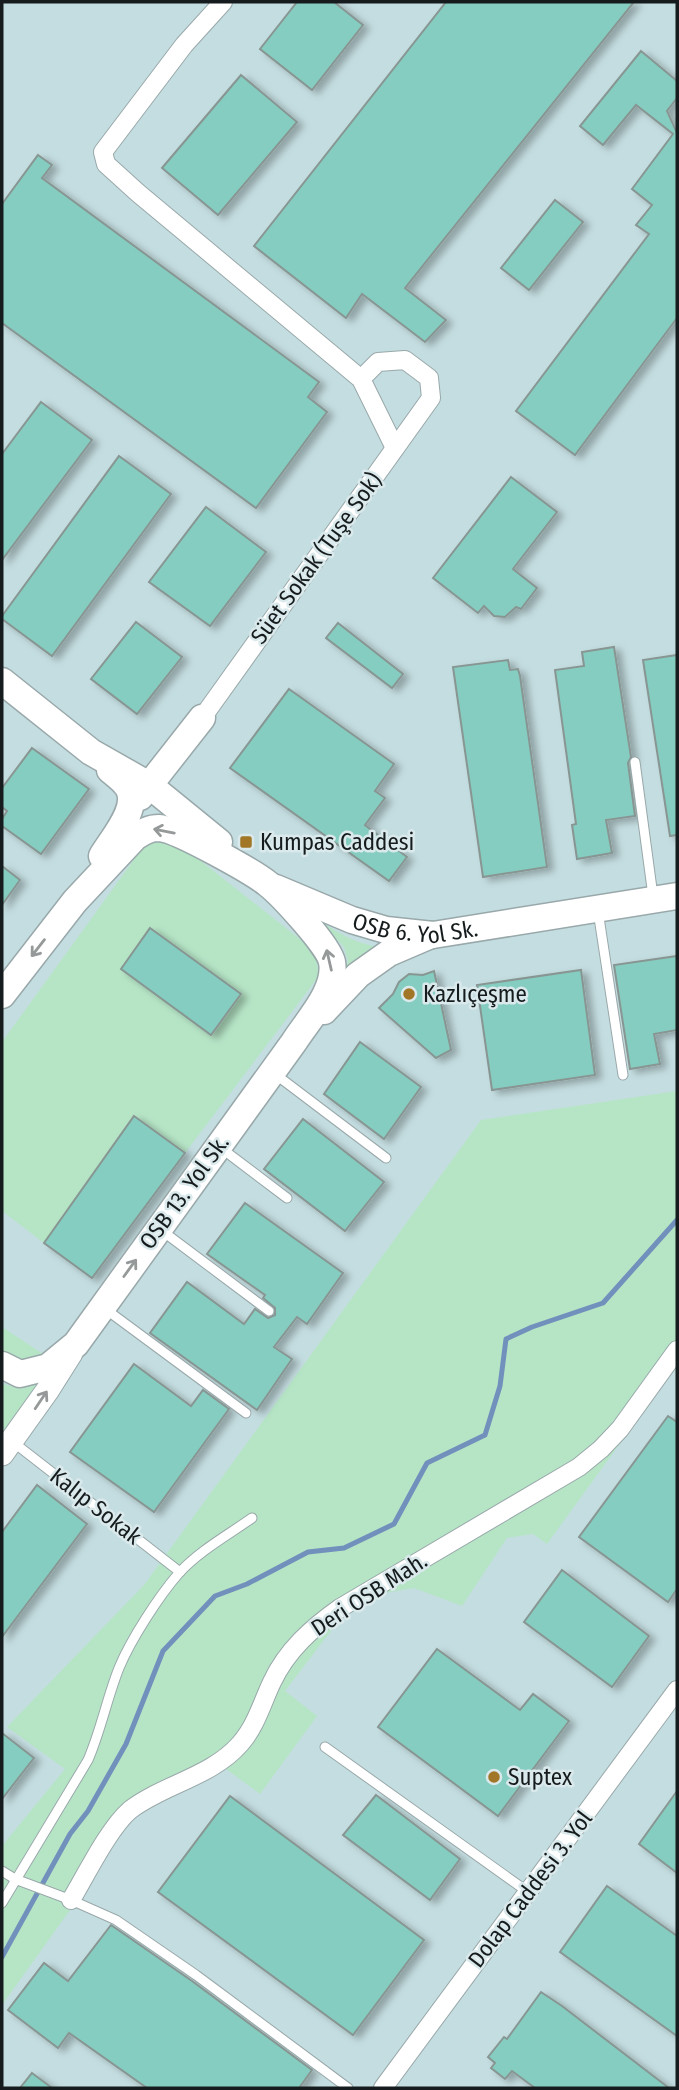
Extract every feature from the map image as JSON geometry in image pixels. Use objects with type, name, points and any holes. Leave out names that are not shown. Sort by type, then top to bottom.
[{"type":"main road","points":[[2,681],[91,752],[128,787],[132,799],[128,813]]},
{"type":"main road","points":[[75,901],[128,813],[139,779],[165,764],[202,718]]},
{"type":"main road","points":[[184,813],[174,794],[172,782],[202,718]]},
{"type":"main road","name":"OSB 6. Yol Sk.","points":[[91,752],[139,779],[268,884],[352,920],[386,930],[433,935],[665,897]]},
{"type":"main road","points":[[4,988],[75,901],[135,838],[147,830],[160,828],[189,838],[268,884],[328,951],[332,964],[331,979],[324,996],[294,1042]]},
{"type":"main road","points":[[294,1042],[358,975],[389,953],[433,935]]},
{"type":"main road","name":"OSB 13. Yol Sk.","points":[[2,1365],[20,1374],[48,1367],[76,1344],[294,1042]]},
{"type":"street","points":[[223,2],[184,45],[103,152],[106,164],[361,379],[395,449]]},
{"type":"street","name":"Süet Sokak (Tuşe Sok)","points":[[202,718],[431,398],[429,378],[405,360],[378,362],[361,379]]},
{"type":"street","points":[[5,1443],[76,1344]]},
{"type":"street","name":"Deri OSB Mah.","points":[[66,1898],[127,1813],[141,1803],[207,1770],[240,1744],[253,1727],[285,1659],[315,1626],[340,1608],[579,1467],[620,1429],[677,1350]]},
{"type":"street","name":"Dolap Caddesi 3. Yol","points":[[383,2088],[677,1690]]},
{"type":"lane","points":[[635,762],[665,897]]},
{"type":"lane","points":[[597,908],[623,1075]]},
{"type":"lane","points":[[273,1073],[386,1158]]},
{"type":"lane","points":[[218,1146],[287,1198]]},
{"type":"lane","points":[[159,1228],[269,1311]]},
{"type":"lane","points":[[103,1307],[246,1413]]},
{"type":"lane","name":"Kalıp Sokak","points":[[5,1443],[180,1573]]},
{"type":"lane","points":[[2,1903],[88,1760],[119,1668],[129,1648],[180,1573],[252,1518]]},
{"type":"lane","points":[[325,1747],[528,1892]]},
{"type":"lane","points":[[2,1871],[15,1879],[116,1920],[348,2088]]},
{"type":"shaded area","points":[[2,2],[677,2],[677,2088],[2,2088]]},
{"type":"green space","points":[[168,835],[315,951],[319,976],[185,1153],[134,1116],[44,1243],[2,1211],[2,1042],[146,843]]},
{"type":"green space","points":[[318,920],[352,939],[390,948],[340,983],[348,961],[344,947]]},
{"type":"green space","points":[[677,1091],[677,1365],[547,1544],[533,1534],[507,1538],[462,1606],[414,1588],[356,1598],[285,1691],[317,1716],[260,1794],[222,1766],[138,1808],[90,1882],[2,2005],[2,1846],[65,1769],[7,1727],[144,1585],[481,1120]]},
{"type":"green space","points":[[2,1327],[43,1354],[29,1363],[2,1358]]},
{"type":"green space","points":[[45,1380],[8,1430],[2,1428],[2,1384],[16,1387]]},
{"type":"building","points":[[297,2],[334,2],[363,25],[312,90],[260,49]]},
{"type":"building","points":[[446,2],[634,2],[405,288],[446,320],[425,342],[362,294],[346,318],[254,246]]},
{"type":"building","points":[[641,51],[677,81],[677,98],[667,111],[676,131],[677,129],[677,318],[575,455],[516,411],[649,234],[636,225],[652,205],[632,189],[673,134],[636,105],[603,145],[580,126]]},
{"type":"building","points":[[241,75],[297,122],[218,215],[162,168]]},
{"type":"building","points":[[38,155],[52,165],[42,178],[319,382],[308,397],[327,412],[256,508],[2,323],[2,204]]},
{"type":"building","points":[[555,200],[583,222],[529,290],[501,268]]},
{"type":"building","points":[[41,402],[92,440],[2,560],[2,454]]},
{"type":"building","points":[[119,456],[171,494],[52,656],[2,619],[2,616]]},
{"type":"building","points":[[511,477],[557,512],[513,569],[537,588],[521,609],[516,607],[505,617],[494,616],[484,606],[478,613],[433,578]]},
{"type":"building","points":[[206,507],[266,552],[210,626],[149,582]]},
{"type":"building","points":[[136,622],[182,657],[137,714],[91,679]]},
{"type":"building","points":[[338,623],[403,674],[392,688],[326,638]]},
{"type":"building","points":[[614,647],[631,757],[628,763],[635,816],[606,820],[612,853],[577,859],[572,825],[576,824],[555,670],[584,666],[582,652]]},
{"type":"building","points":[[677,655],[677,835],[670,836],[643,660]]},
{"type":"building","points":[[508,660],[510,670],[518,669],[520,676],[547,867],[483,877],[453,667]]},
{"type":"building","points":[[289,689],[394,764],[375,791],[385,798],[365,825],[407,857],[389,881],[230,768]]},
{"type":"building","points":[[32,748],[89,789],[41,854],[2,826],[2,819],[7,811],[2,807],[2,788]]},
{"type":"building","points":[[2,866],[20,880],[2,905]]},
{"type":"building","points":[[150,928],[241,994],[211,1035],[121,969]]},
{"type":"building","points":[[677,956],[677,1030],[654,1034],[660,1064],[630,1069],[614,965]]},
{"type":"building","points":[[581,970],[595,1075],[492,1090],[477,985]]},
{"type":"building","points":[[434,971],[451,1050],[436,1058],[379,1008],[393,994],[399,982],[409,974],[423,975]]},
{"type":"building","points":[[360,1042],[421,1087],[384,1139],[324,1094]]},
{"type":"building","points":[[134,1116],[185,1153],[92,1278],[44,1243]]},
{"type":"building","points":[[303,1119],[384,1182],[345,1231],[264,1169]]},
{"type":"building","points":[[245,1203],[343,1273],[307,1324],[297,1317],[274,1347],[292,1359],[257,1410],[150,1333],[187,1282],[244,1324],[255,1309],[268,1318],[275,1315],[275,1308],[263,1298],[265,1295],[207,1254]]},
{"type":"building","points":[[134,1364],[191,1406],[203,1390],[229,1409],[154,1512],[70,1452]]},
{"type":"building","points":[[668,1416],[677,1422],[677,1589],[668,1602],[579,1537]]},
{"type":"building","points":[[37,1485],[87,1524],[2,1637],[2,1532]]},
{"type":"building","points":[[562,1570],[649,1636],[612,1687],[524,1622]]},
{"type":"building","points":[[437,1649],[520,1710],[533,1694],[569,1721],[498,1816],[378,1727]]},
{"type":"building","points":[[2,1733],[34,1758],[2,1799]]},
{"type":"building","points":[[677,1791],[677,1873],[639,1844]]},
{"type":"building","points":[[376,1795],[460,1859],[430,1900],[343,1835]]},
{"type":"building","points":[[230,1796],[424,1940],[353,2035],[158,1892]]},
{"type":"building","points":[[607,1886],[677,1936],[677,2036],[560,1952]]},
{"type":"building","points":[[111,1925],[312,2070],[299,2088],[147,2088],[69,2033],[58,2048],[8,2010],[44,1963],[68,1981]]},
{"type":"building","points":[[541,1992],[669,2088],[535,2088],[512,2071],[505,2079],[491,2068],[495,2063],[488,2057],[504,2037],[507,2039]]},
{"type":"building","points":[[32,2073],[52,2088],[20,2088]]},
{"type":"waterway","points":[[2,1957],[70,1834],[88,1811],[126,1744],[163,1651],[215,1596],[247,1584],[308,1552],[344,1548],[394,1524],[427,1463],[485,1435],[500,1386],[506,1339],[532,1327],[603,1303],[677,1220]]},
{"type":"place","name":"Kumpas Caddesi","points":[[246,842]]},
{"type":"place","name":"Kazlıçeşme","points":[[409,994]]},
{"type":"place","name":"Suptex","points":[[494,1777]]}]
